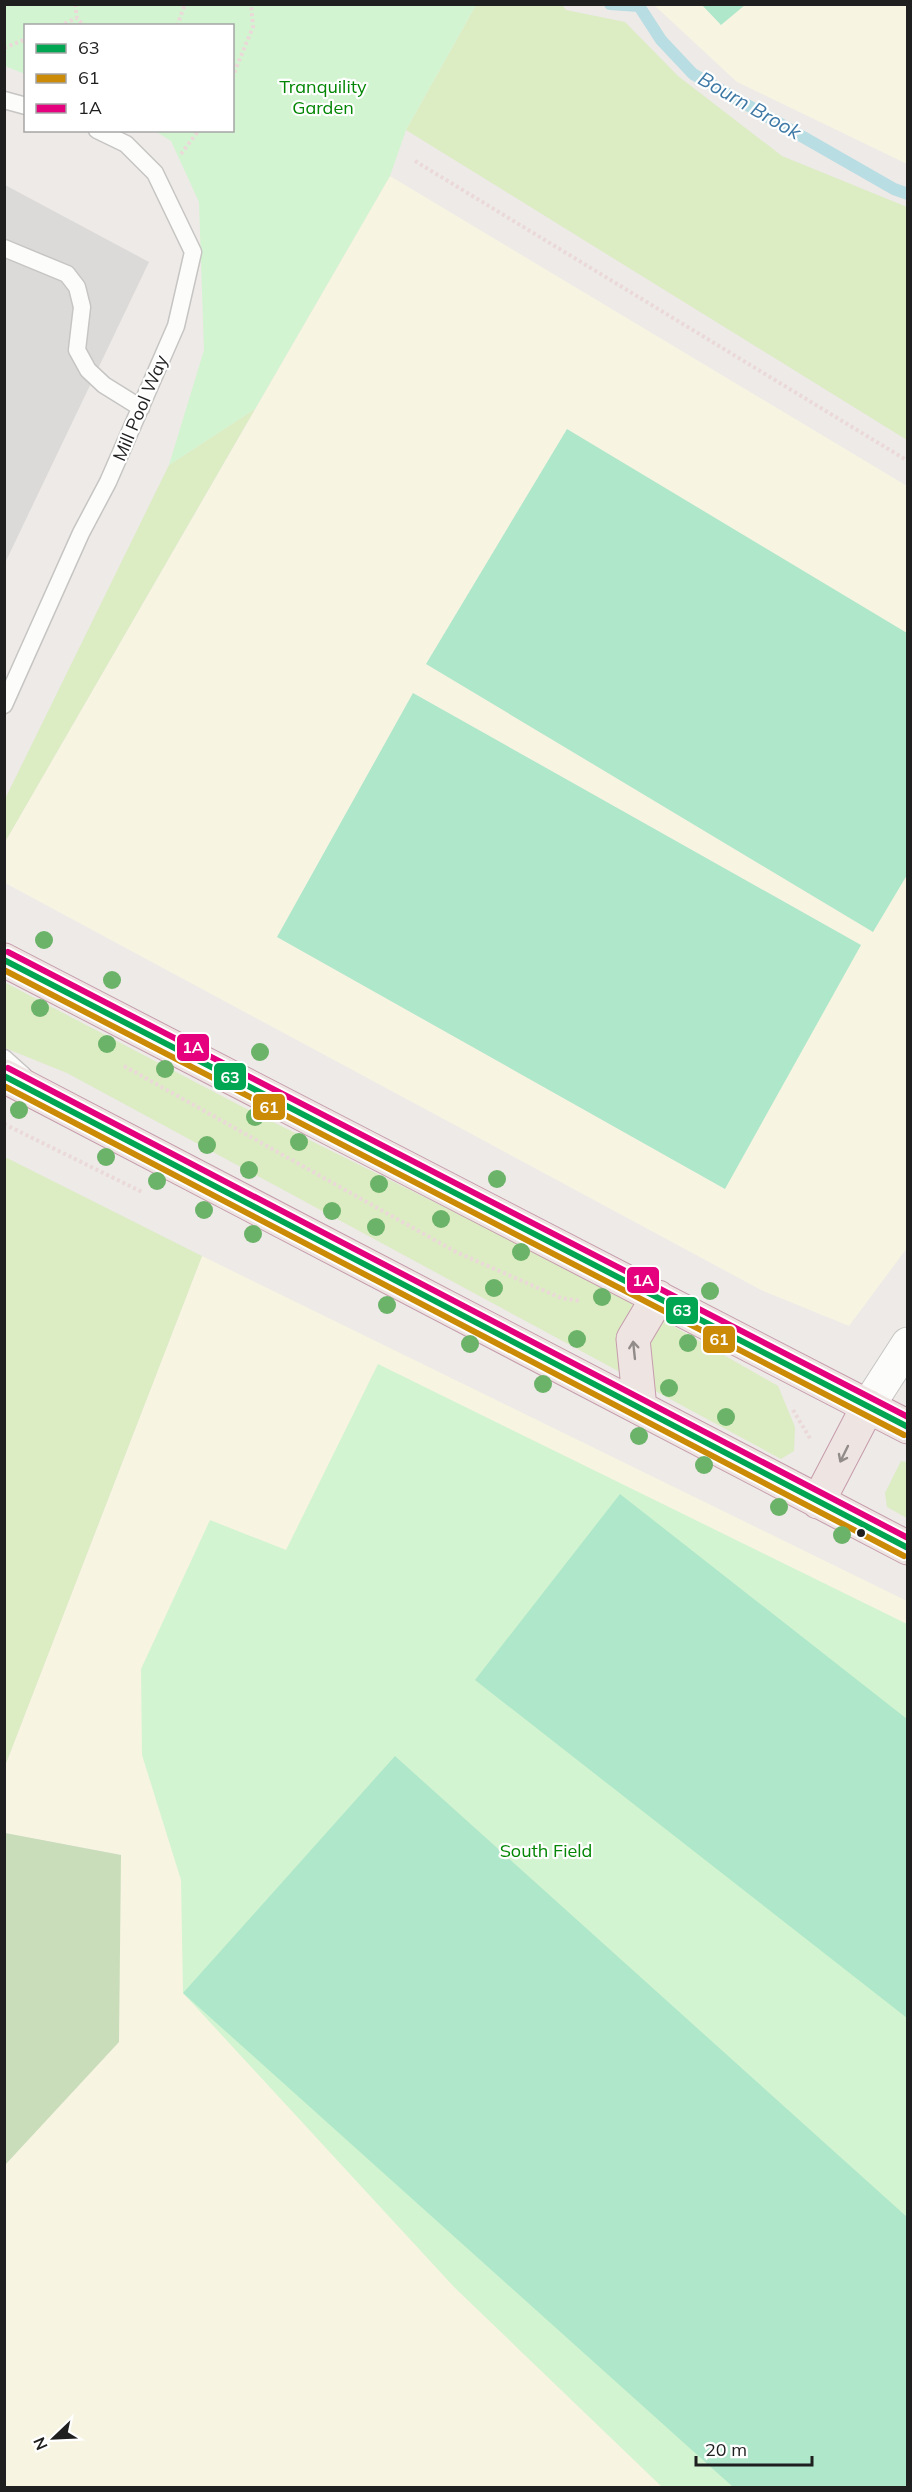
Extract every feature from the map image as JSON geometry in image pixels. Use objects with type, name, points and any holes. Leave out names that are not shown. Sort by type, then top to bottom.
[{"type":"highway","points":[[4,960],[908,1427]]},
{"type":"highway","points":[[4,1076],[908,1548]]},
{"type":"highway","points":[[640,1408],[633,1339],[658,1297]]},
{"type":"highway","points":[[818,1502],[835,1473],[867,1406]]},
{"type":"street","points":[[867,1406],[908,1344]]},
{"type":"lane","points":[[4,100],[24,105]]},
{"type":"lane","name":"Mill Pool Way","points":[[4,705],[81,532],[108,482],[176,326],[194,252],[155,173],[126,144],[101,132]]},
{"type":"lane","points":[[4,248],[67,274],[77,287],[82,307],[77,350],[82,360],[88,370],[104,385],[141,408]]},
{"type":"lane","points":[[4,1058],[52,1101]]},
{"type":"path","points":[[75,4],[78,18],[82,24]]},
{"type":"path","points":[[178,24],[185,4]]},
{"type":"path","points":[[234,73],[253,27],[251,4]]},
{"type":"path","points":[[64,24],[78,18]]},
{"type":"path","points":[[4,48],[24,40]]},
{"type":"path","points":[[192,132],[194,137]]},
{"type":"path","points":[[181,154],[198,132]]},
{"type":"path","points":[[415,161],[908,461]]},
{"type":"path","points":[[119,1064],[456,1252],[561,1298],[584,1302]]},
{"type":"path","points":[[792,1407],[821,1457],[835,1473]]},
{"type":"shaded area","points":[[654,5],[907,5],[907,164],[737,82]]},
{"type":"shaded area","points":[[390,176],[907,486],[907,1248],[849,1326],[761,1290],[5,883],[5,842]]},
{"type":"shaded area","points":[[5,185],[149,262],[5,563]]},
{"type":"shaded area","name":"South Field","points":[[202,1256],[907,1601],[907,2487],[5,2487],[4,2164],[121,1855],[5,1833],[5,1766]]},
{"type":"green space","name":"Tranquility Garden","points":[[6,4],[476,5],[406,130],[390,176],[255,409],[169,465],[204,350],[199,202],[171,141],[157,132],[234,132],[234,24],[24,24],[24,74],[5,66]]},
{"type":"green space","points":[[476,5],[562,5],[566,10],[625,22],[678,76],[782,156],[907,207],[907,440],[406,130]]},
{"type":"green space","points":[[702,5],[745,5],[721,25]]},
{"type":"green space","points":[[255,409],[5,842],[5,799],[169,465]]},
{"type":"green space","points":[[567,429],[907,633],[907,875],[873,932],[426,664]]},
{"type":"green space","points":[[413,693],[861,945],[725,1189],[277,937]]},
{"type":"green space","points":[[4,982],[239,1105],[603,1286],[778,1386],[795,1427],[794,1451],[781,1459],[67,1073],[5,1048]]},
{"type":"green space","points":[[5,1157],[202,1256],[5,1766]]},
{"type":"green space","name":"South Field","points":[[378,1364],[907,1624],[907,2487],[662,2487],[454,2287],[183,1993],[181,1880],[142,1755],[141,1669],[210,1520],[286,1550]]},
{"type":"green space","points":[[901,1461],[907,1462],[907,1518],[887,1507],[885,1493]]},
{"type":"green space","points":[[620,1494],[907,1719],[907,2018],[475,1680]]},
{"type":"green space","points":[[395,1756],[907,2217],[907,2487],[733,2487],[183,1993]]},
{"type":"green space","points":[[5,1833],[121,1855],[119,2042],[5,2165]]},
{"type":"waterway","name":"Bourn Brook","points":[[610,4],[639,6],[661,40],[693,74],[894,189],[908,194]]},
{"type":"transit line","name":"1A","points":[[8,952],[908,1417]]},
{"type":"transit line","name":"63","points":[[4,960],[908,1427]]},
{"type":"transit line","name":"61","points":[[4,970],[904,1435]]},
{"type":"transit line","name":"1A","points":[[8,1068],[908,1538]]},
{"type":"transit line","name":"63","points":[[4,1076],[908,1548]]},
{"type":"transit line","name":"61","points":[[4,1086],[904,1556]]}]
